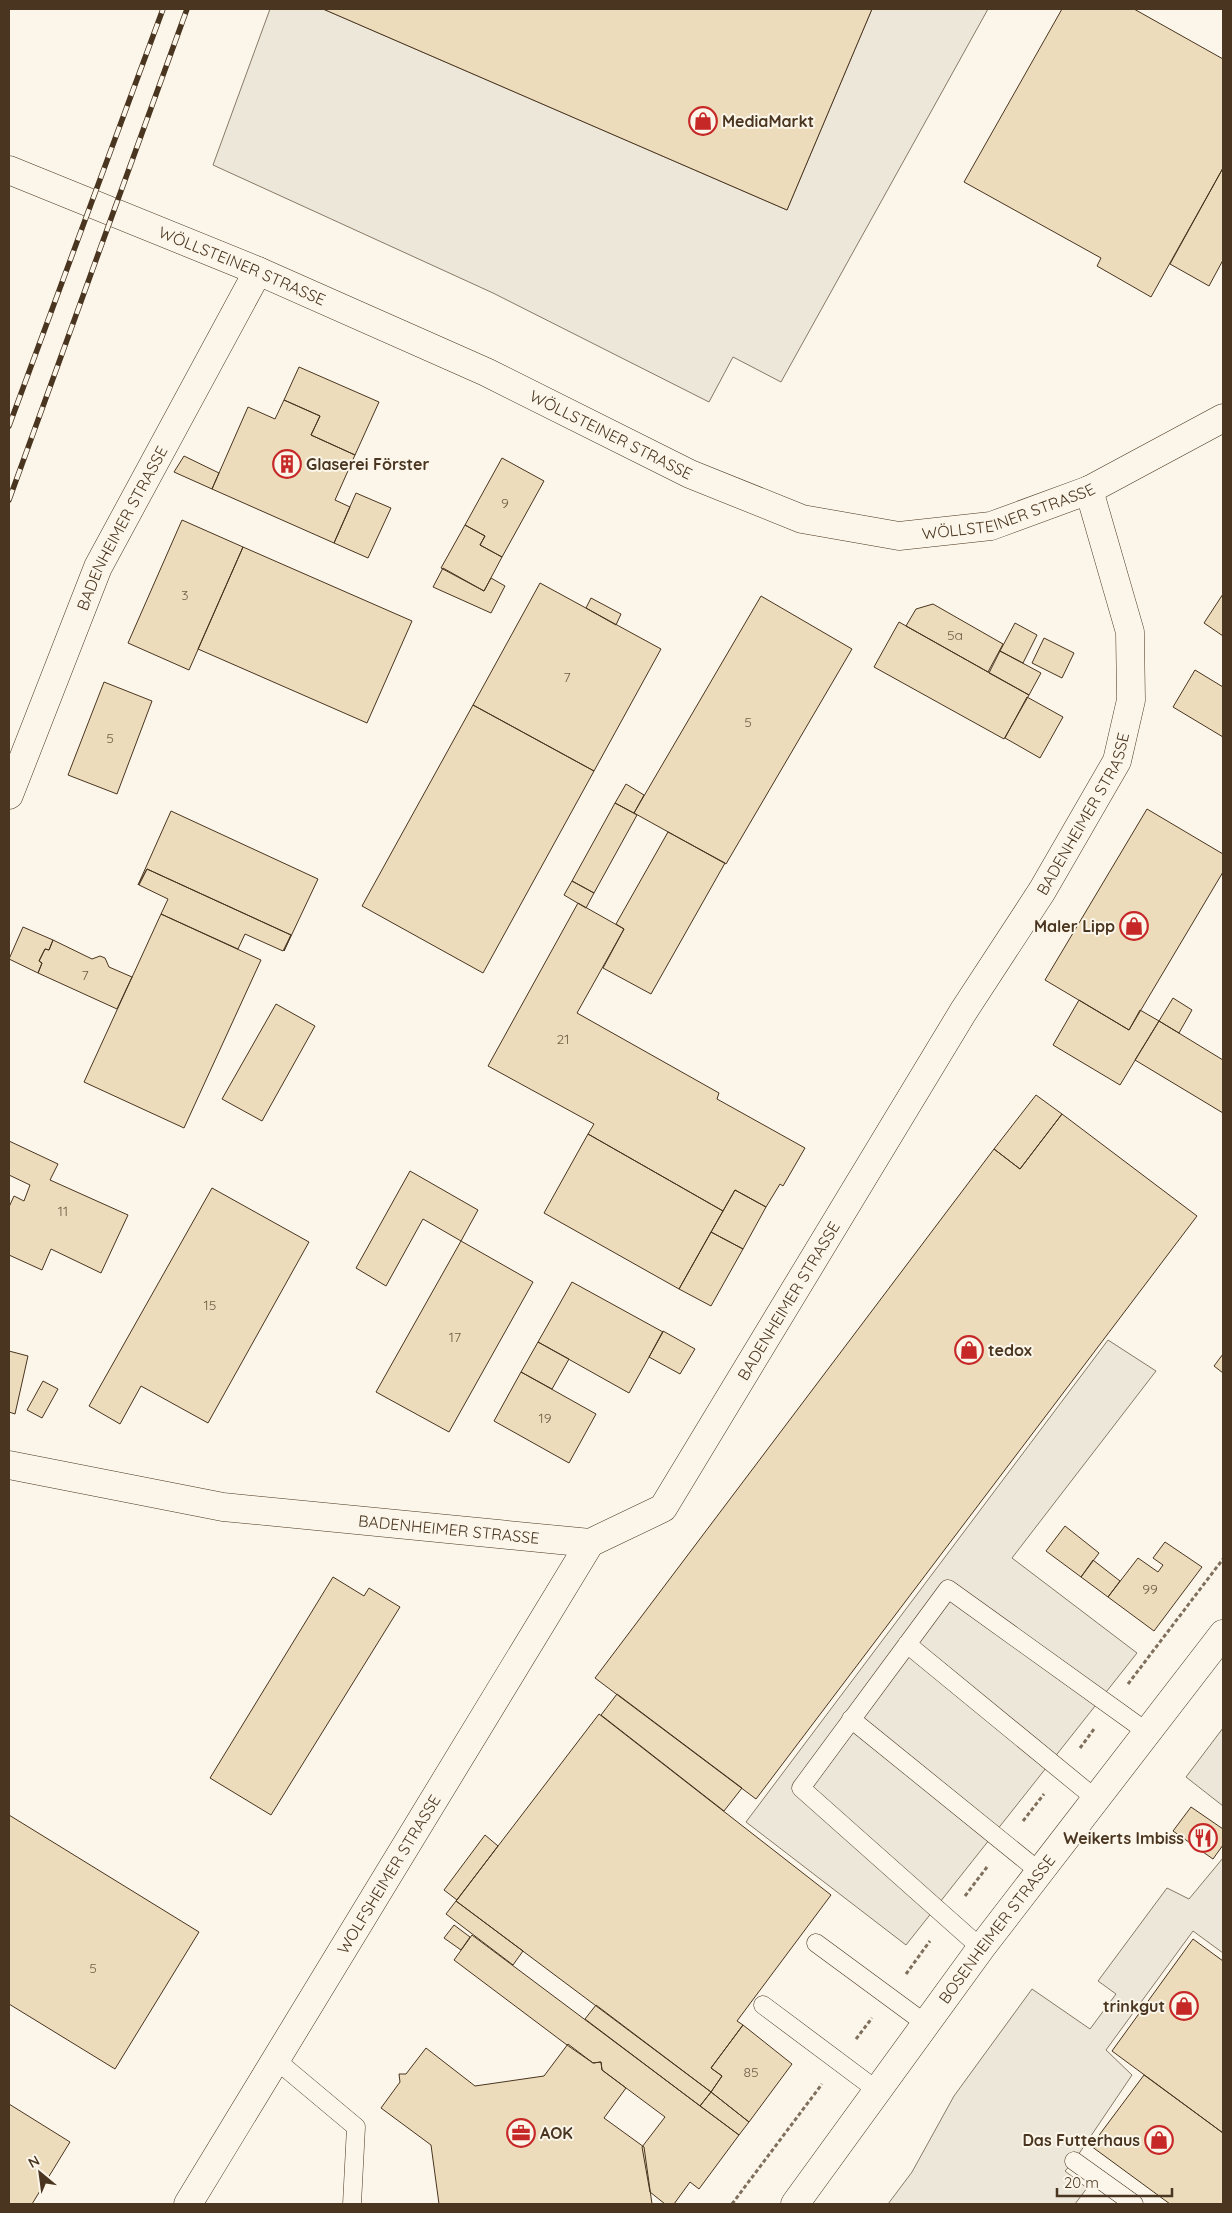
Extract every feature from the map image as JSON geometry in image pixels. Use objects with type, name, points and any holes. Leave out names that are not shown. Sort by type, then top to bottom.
[{"type":"street","name":"WÖLLSTEINER STRASSE","points":[[9,170],[258,271],[486,372],[690,474],[802,519],[899,536],[991,526],[1089,490],[1223,418]]},
{"type":"street","name":"BADENHEIMER STRASSE","points":[[9,795],[98,567],[258,271]]},
{"type":"street","name":"BADENHEIMER STRASSE","points":[[9,1465],[224,1507],[590,1543],[663,1508],[964,1012],[1042,891],[1117,761],[1130,700],[1130,632],[1089,490]]},
{"type":"street","name":"WOLFSHEIMER STRASSE","points":[[188,2204],[590,1543]]},
{"type":"street","name":"BOSENHEIMER STRASSE","points":[[795,2204],[982,1948],[1223,1634]]},
{"type":"lane","points":[[982,1948],[800,1788],[948,1589],[1147,1732]]},
{"type":"lane","points":[[907,1644],[1096,1800]]},
{"type":"lane","points":[[851,1720],[1040,1872]]},
{"type":"lane","points":[[816,1943],[926,2024]]},
{"type":"lane","points":[[764,2005],[878,2091]]},
{"type":"lane","points":[[276,2060],[356,2127],[352,2204]]},
{"type":"lane","points":[[1074,2161],[1134,2204]]},
{"type":"path","points":[[732,2204],[947,1918],[1062,1771],[1223,1559]]},
{"type":"shaded area","points":[[270,9],[323,9],[787,210],[872,9],[988,9],[781,382],[733,357],[709,402],[493,293],[213,165]]},
{"type":"shaded area","points":[[1108,1340],[1156,1371],[1012,1558],[1137,1653],[906,1945],[746,1822]]},
{"type":"shaded area","points":[[1223,1728],[1223,1806],[1186,1777]]},
{"type":"shaded area","points":[[1223,1858],[1223,1953],[1193,1931],[1106,2050],[1132,2075],[1074,2161],[1065,2171],[1087,2188],[1075,2204],[888,2204],[912,2172],[954,2096],[1032,1989],[1090,2029],[1116,1994],[1098,1981],[1167,1888],[1189,1899]]},
{"type":"building","name":"MediaMarkt","points":[[323,9],[872,9],[787,210]]},
{"type":"building","points":[[1062,9],[1134,9],[1223,59],[1223,168],[1151,297],[1097,266],[1101,258],[964,182]]},
{"type":"building","points":[[1223,168],[1223,260],[1209,286],[1170,264]]},
{"type":"building","points":[[299,367],[379,402],[355,455],[311,435],[320,416],[284,400]]},
{"type":"building","name":"Glaserei Förster","points":[[284,400],[320,416],[311,435],[355,455],[335,500],[350,507],[334,543],[212,489],[248,407],[275,419]]},
{"type":"building","points":[[184,456],[219,473],[212,489],[174,472]]},
{"type":"building","points":[[502,458],[544,481],[502,557],[480,545],[485,536],[465,525]]},
{"type":"building","points":[[356,493],[391,508],[368,558],[334,543]]},
{"type":"building","points":[[182,520],[243,547],[189,670],[128,643]]},
{"type":"building","points":[[465,525],[485,536],[480,545],[502,557],[484,591],[441,568]]},
{"type":"building","points":[[243,547],[412,621],[367,723],[198,649]]},
{"type":"building","points":[[443,568],[484,591],[491,578],[505,586],[491,613],[433,587]]},
{"type":"building","points":[[540,583],[661,649],[594,771],[473,705]]},
{"type":"building","points":[[1223,594],[1223,636],[1204,623]]},
{"type":"building","points":[[761,596],[852,649],[726,864],[634,813]]},
{"type":"building","points":[[591,598],[621,614],[616,625],[586,608]]},
{"type":"building","points":[[933,604],[1003,644],[988,672],[906,626],[916,609]]},
{"type":"building","points":[[899,622],[1029,695],[1004,739],[874,667]]},
{"type":"building","points":[[1015,623],[1037,635],[1023,663],[1000,651]]},
{"type":"building","points":[[1044,638],[1074,653],[1062,678],[1032,663]]},
{"type":"building","points":[[1000,651],[1041,673],[1029,695],[989,673]]},
{"type":"building","points":[[1195,670],[1223,687],[1223,737],[1173,707]]},
{"type":"building","points":[[104,682],[152,701],[117,794],[68,775]]},
{"type":"building","points":[[1027,697],[1063,717],[1040,758],[1005,738]]},
{"type":"building","points":[[473,705],[594,771],[483,973],[362,906]]},
{"type":"building","points":[[626,784],[644,795],[634,813],[615,803]]},
{"type":"building","points":[[615,803],[637,815],[594,893],[572,881]]},
{"type":"building","name":"Maler Lipp","points":[[1147,809],[1223,854],[1223,872],[1129,1030],[1045,980]]},
{"type":"building","points":[[171,811],[318,879],[284,951],[291,935],[147,869],[138,885]]},
{"type":"building","points":[[668,832],[725,863],[651,994],[603,968],[624,929],[616,924]]},
{"type":"building","points":[[147,869],[291,935],[283,951],[245,934],[238,949],[161,914],[168,899],[139,885]]},
{"type":"building","points":[[572,881],[594,893],[586,908],[564,895]]},
{"type":"building","points":[[578,903],[624,929],[577,1013],[719,1093],[717,1099],[805,1148],[783,1186],[780,1184],[766,1207],[735,1190],[723,1211],[588,1134],[594,1124],[488,1066]]},
{"type":"building","points":[[161,914],[261,960],[184,1128],[84,1082]]},
{"type":"building","points":[[23,927],[53,940],[49,950],[45,949],[39,961],[42,963],[38,973],[9,959]]},
{"type":"building","points":[[53,940],[92,959],[100,956],[105,958],[109,967],[132,977],[117,1009],[38,973],[42,963],[39,961],[45,949],[49,950]]},
{"type":"building","points":[[1173,998],[1192,1010],[1179,1033],[1159,1021]]},
{"type":"building","points":[[1079,1000],[1129,1030],[1140,1010],[1159,1021],[1120,1085],[1053,1045]]},
{"type":"building","points":[[276,1004],[315,1026],[262,1121],[222,1099]]},
{"type":"building","points":[[1159,1021],[1223,1060],[1223,1113],[1135,1060]]},
{"type":"building","points":[[1036,1095],[1062,1114],[1020,1169],[994,1149]]},
{"type":"building","name":"tedox","points":[[1062,1114],[1197,1216],[756,1799],[595,1678],[994,1149],[1020,1169]]},
{"type":"building","points":[[588,1134],[723,1211],[679,1289],[544,1213]]},
{"type":"building","points":[[9,1141],[58,1164],[50,1180],[128,1215],[101,1273],[51,1249],[42,1270],[9,1255],[9,1207],[14,1196],[24,1201],[30,1185],[9,1175]]},
{"type":"building","points":[[410,1171],[478,1210],[461,1241],[423,1219],[386,1286],[356,1268]]},
{"type":"building","points":[[212,1188],[309,1242],[208,1423],[141,1386],[120,1424],[89,1406]]},
{"type":"building","points":[[735,1190],[766,1207],[743,1249],[711,1232]]},
{"type":"building","points":[[711,1232],[743,1249],[711,1306],[679,1289]]},
{"type":"building","points":[[461,1241],[533,1282],[449,1432],[376,1392]]},
{"type":"building","points":[[572,1282],[663,1332],[629,1393],[538,1342]]},
{"type":"building","points":[[663,1331],[695,1349],[680,1374],[649,1357]]},
{"type":"building","points":[[538,1342],[569,1359],[552,1389],[521,1372]]},
{"type":"building","points":[[9,1351],[28,1356],[15,1414],[9,1412]]},
{"type":"building","points":[[1223,1354],[1223,1373],[1214,1366]]},
{"type":"building","points":[[521,1372],[596,1414],[569,1463],[494,1421]]},
{"type":"building","points":[[43,1381],[58,1389],[42,1418],[27,1410]]},
{"type":"building","points":[[1065,1526],[1099,1553],[1081,1577],[1046,1551]]},
{"type":"building","points":[[1165,1542],[1202,1567],[1154,1631],[1108,1597],[1138,1558],[1158,1572],[1163,1565],[1153,1558]]},
{"type":"building","points":[[1093,1560],[1120,1581],[1108,1597],[1081,1577]]},
{"type":"building","points":[[333,1577],[364,1596],[369,1588],[400,1607],[271,1815],[210,1778]]},
{"type":"building","points":[[617,1694],[742,1788],[724,1811],[601,1715]]},
{"type":"building","points":[[599,1714],[831,1895],[737,2021],[743,2025],[711,2068],[722,2076],[711,2092],[456,1901]]},
{"type":"building","name":"Weikerts Imbiss","points":[[1191,1807],[1223,1829],[1223,1845],[1213,1859],[1173,1831]]},
{"type":"building","points":[[9,1815],[199,1932],[115,2069],[9,2004]]},
{"type":"building","points":[[485,1835],[498,1846],[457,1900],[444,1890]]},
{"type":"building","points":[[456,1901],[523,1951],[513,1965],[446,1914]]},
{"type":"building","points":[[454,1925],[470,1937],[461,1950],[444,1938]]},
{"type":"building","points":[[472,1935],[739,2135],[699,2189],[690,2182],[674,2204],[665,2204],[650,2192],[642,2147],[665,2117],[602,2070],[601,2062],[593,2063],[567,2045],[454,1960]]},
{"type":"building","name":"trinkgut","points":[[1193,1939],[1223,1961],[1223,2133],[1112,2051]]},
{"type":"building","points":[[596,2005],[711,2092],[700,2106],[585,2019]]},
{"type":"building","points":[[743,2025],[792,2064],[749,2122],[711,2092],[722,2076],[711,2068]]},
{"type":"building","name":"AOK","points":[[568,2044],[593,2063],[601,2062],[602,2070],[626,2088],[604,2118],[644,2147],[652,2204],[439,2204],[431,2145],[381,2108],[400,2082],[399,2074],[406,2074],[426,2048],[475,2086],[544,2076]]},
{"type":"building","name":"Das Futterhaus","points":[[1144,2075],[1223,2133],[1223,2204],[1170,2204],[1091,2146]]},
{"type":"building","points":[[711,2092],[749,2122],[739,2135],[700,2106]]},
{"type":"building","points":[[9,2104],[70,2142],[32,2204],[9,2204]]},
{"type":"railway","points":[[9,426],[163,9]]},
{"type":"railway","points":[[9,500],[187,9]]},
{"type":"place","name":"MediaMarkt","points":[[703,121]]},
{"type":"place","name":"Glaserei Förster","points":[[287,464]]},
{"type":"place","name":"Maler Lipp","points":[[1134,926]]},
{"type":"place","name":"tedox","points":[[969,1350]]},
{"type":"place","name":"Weikerts Imbiss","points":[[1203,1838]]},
{"type":"place","name":"trinkgut","points":[[1184,2006]]},
{"type":"place","name":"AOK","points":[[521,2133]]},
{"type":"place","name":"Das Futterhaus","points":[[1159,2140]]}]
